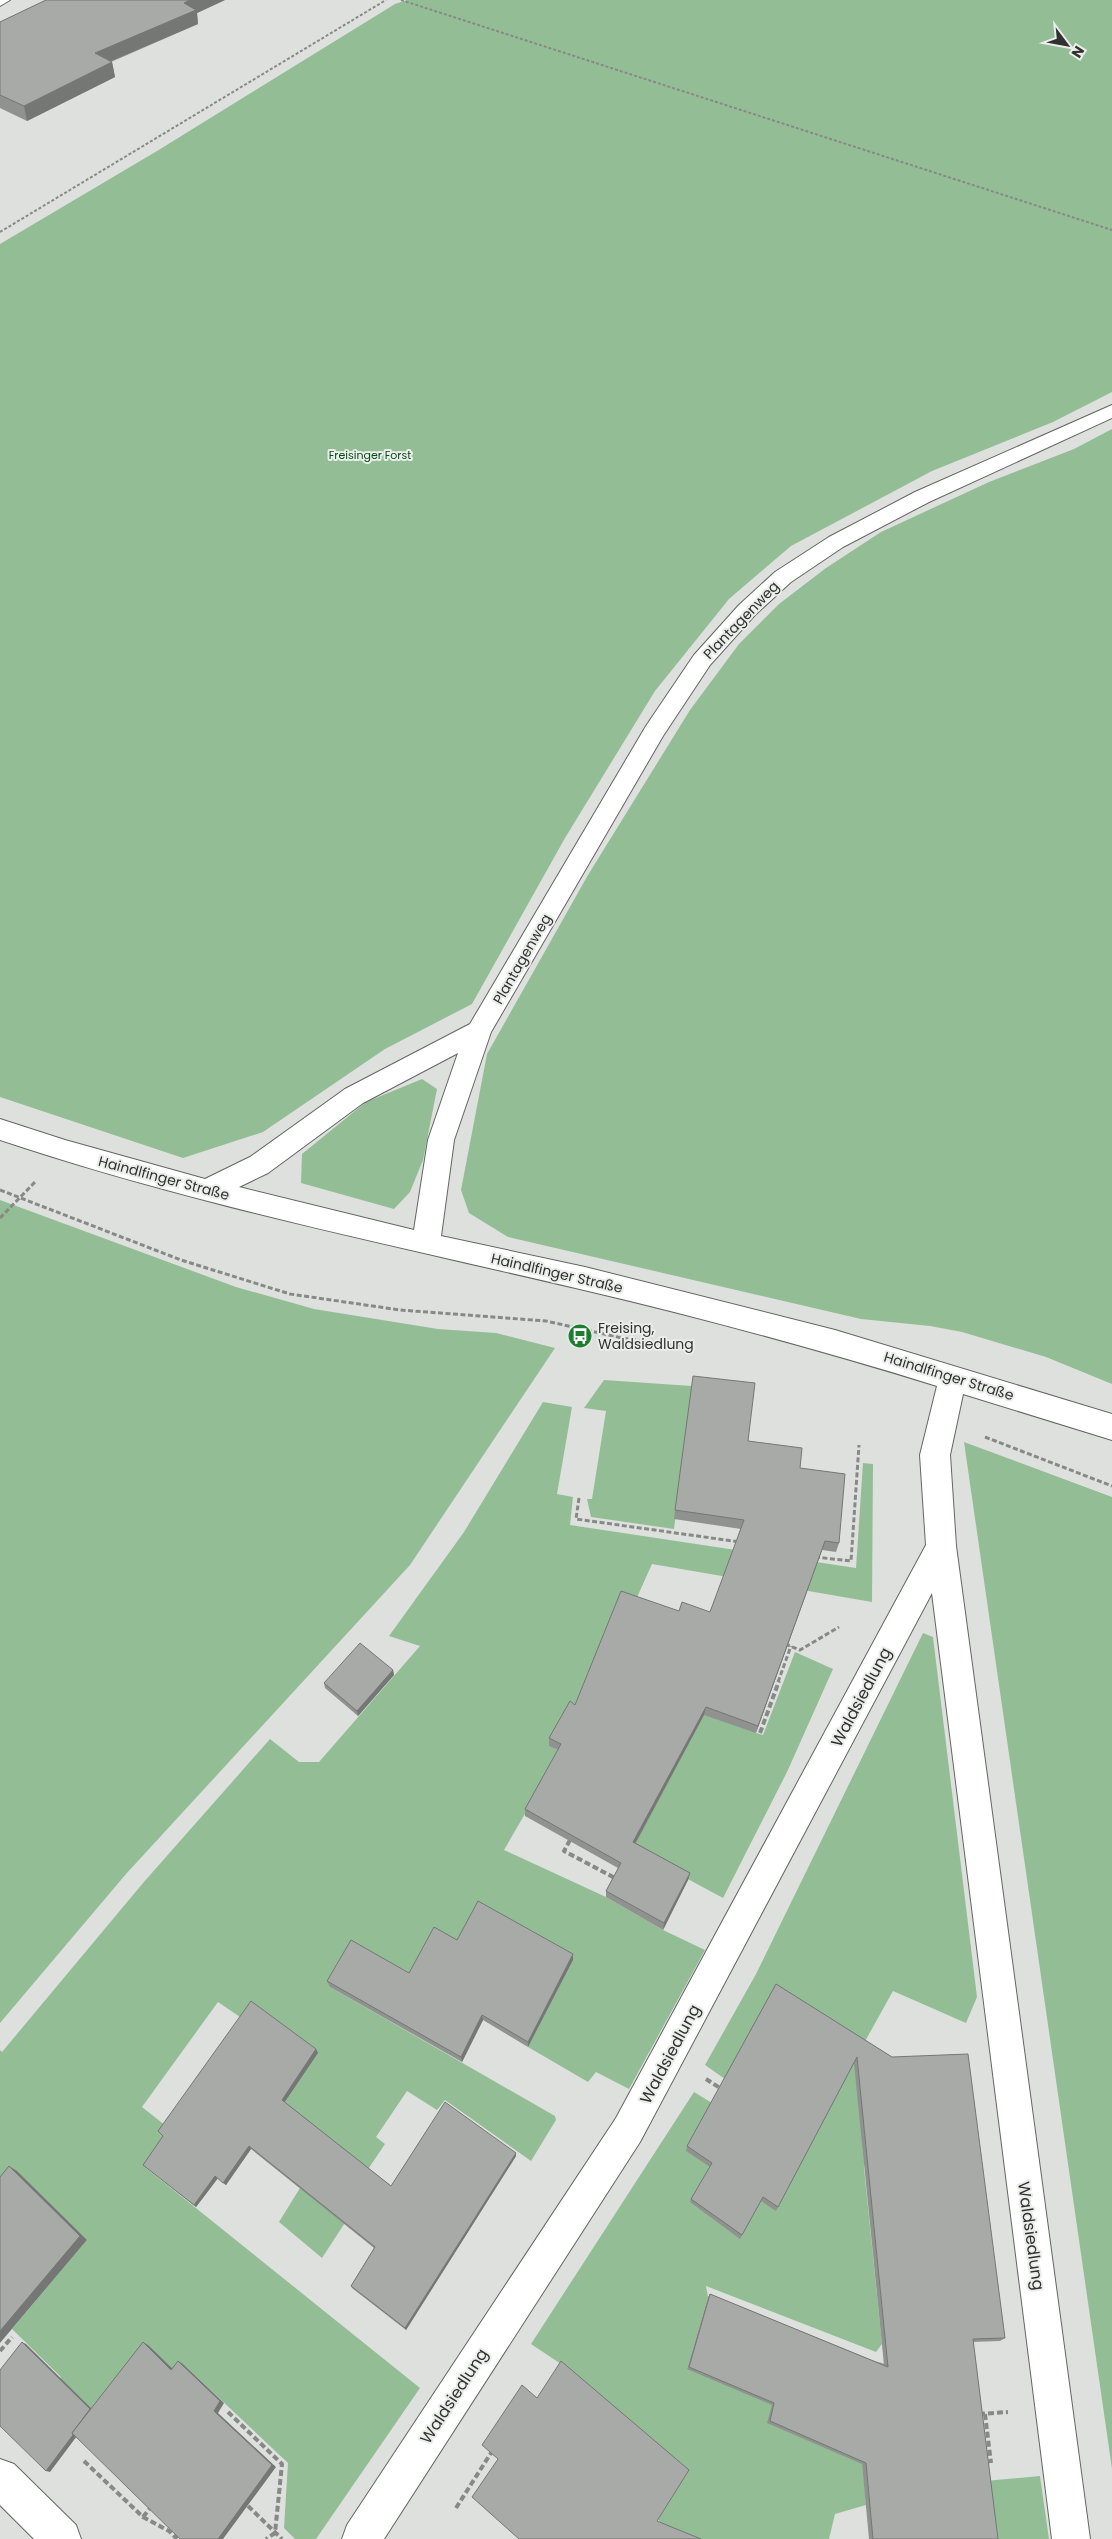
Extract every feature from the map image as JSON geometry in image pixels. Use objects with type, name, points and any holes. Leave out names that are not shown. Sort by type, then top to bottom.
[{"type":"street","name":"Plantagenweg","points":[[426,1244],[441,1140],[479,1031],[654,732],[702,660],[747,610],[783,577],[836,542],[922,496],[1112,411]]},
{"type":"street","points":[[207,1190],[259,1165],[354,1096],[479,1031]]},
{"type":"street","name":"Haindlfinger Straße","points":[[0,1129],[65,1151],[207,1190],[426,1244],[585,1278],[836,1342],[1112,1427]]},
{"type":"street","name":"Waldsiedlung","points":[[953,1377],[934,1455],[941,1546],[1071,2539]]},
{"type":"street","name":"Waldsiedlung","points":[[361,2539],[628,2130],[941,1546]]},
{"type":"street","points":[[0,2478],[62,2539]]},
{"type":"path","points":[[0,232],[386,0]]},
{"type":"path","points":[[401,0],[1112,230]]},
{"type":"path","points":[[1105,227],[1112,226]]},
{"type":"path","points":[[0,1218],[65,1151]]},
{"type":"path","points":[[0,1190],[182,1260],[290,1294],[400,1310],[503,1318]]},
{"type":"path","points":[[985,1437],[1112,1486]]},
{"type":"path","points":[[808,1556],[851,1561],[859,1445]]},
{"type":"path","points":[[579,1498],[576,1519],[743,1542]]},
{"type":"path","points":[[782,1643],[800,1650],[839,1626]]},
{"type":"path","points":[[760,1733],[791,1646]]},
{"type":"path","points":[[570,1840],[564,1851],[616,1878]]},
{"type":"path","points":[[0,2351],[12,2338]]},
{"type":"path","points":[[975,2415],[1054,2409]]},
{"type":"path","points":[[228,2412],[282,2464],[275,2533]]},
{"type":"path","points":[[985,2414],[991,2463]]},
{"type":"path","points":[[456,2508],[490,2453]]},
{"type":"path","points":[[84,2461],[143,2517],[168,2531],[177,2539]]},
{"type":"path","points":[[143,2517],[152,2506]]},
{"type":"path","points":[[248,2506],[282,2539]]},
{"type":"path","points":[[266,2539],[275,2533]]},
{"type":"green space","name":"Freisinger Forst","points":[[407,0],[1112,0],[1112,392],[1053,422],[932,471],[791,546],[729,599],[655,691],[565,838],[472,1004],[385,1049],[263,1132],[183,1158],[0,1097],[0,244],[157,151],[395,4]]},
{"type":"green space","points":[[1112,429],[1112,1384],[1046,1357],[962,1332],[930,1326],[861,1319],[508,1237],[469,1213],[461,1190],[487,1054],[588,875],[690,710],[739,644],[779,604],[826,568],[881,532],[989,482],[1074,449]]},
{"type":"green space","points":[[422,1079],[437,1089],[423,1160],[410,1192],[394,1209],[301,1183],[302,1154],[366,1102]]},
{"type":"green space","points":[[0,1200],[236,1287],[314,1309],[438,1329],[496,1333],[555,1348],[410,1565],[126,1874],[0,2023]]},
{"type":"green space","points":[[604,1380],[692,1386],[674,1529],[591,1517],[587,1499],[592,1499],[606,1411],[584,1408]]},
{"type":"green space","points":[[543,1402],[572,1407],[557,1494],[573,1497],[570,1525],[856,1568],[863,1463],[873,1464],[872,1602],[652,1564],[634,1604],[756,1733],[763,1735],[795,1652],[833,1669],[787,1772],[723,1898],[632,1849],[554,1737],[549,1745],[561,1752],[504,1850],[606,1897],[663,1930],[705,1950],[629,2089],[596,2072],[588,2082],[528,2047],[573,1960],[458,1947],[410,1979],[330,1987],[555,2116],[556,2120],[531,2161],[445,2100],[437,2110],[407,2091],[376,2137],[385,2144],[344,2205],[352,2212],[322,2258],[279,2222],[300,2188],[283,2105],[318,2053],[243,2019],[218,2002],[142,2107],[166,2126],[166,2139],[146,2168],[420,2388],[316,2539],[295,2539],[284,2528],[288,2463],[183,2364],[88,2422],[53,2387],[61,2377],[12,2329],[87,2240],[0,2191],[0,2050],[2,2052],[143,1883],[270,1739],[299,1762],[319,1762],[420,1646],[389,1636],[464,1532]]},
{"type":"green space","points":[[964,1442],[1112,1497],[1112,2469]]},
{"type":"green space","points":[[923,1633],[933,1637],[977,1997],[966,2023],[893,1991],[863,2045],[864,2168],[882,2344],[876,2352],[706,2286],[708,2297],[687,2369],[849,2355],[971,2384],[859,2426],[866,2505],[835,2514],[829,2539],[698,2539],[661,2524],[561,2364],[531,2344],[694,2092],[712,2103],[725,2079],[705,2065],[756,1974]]},
{"type":"green space","points":[[1040,2476],[1049,2539],[992,2539],[985,2481]]},
{"type":"building","points":[[46,0],[190,0],[184,3],[196,10],[95,53],[112,62],[24,106],[0,95],[0,22]]},
{"type":"building","points":[[693,1376],[755,1383],[748,1441],[802,1448],[800,1468],[845,1474],[839,1543],[825,1541],[758,1726],[706,1707],[633,1842],[690,1873],[664,1923],[606,1891],[621,1863],[525,1809],[561,1744],[549,1738],[570,1701],[575,1705],[621,1591],[679,1611],[682,1602],[710,1612],[744,1520],[675,1510]]},
{"type":"building","points":[[360,1643],[393,1670],[357,1711],[324,1683]]},
{"type":"building","points":[[478,1901],[573,1954],[528,2042],[482,2015],[461,2057],[327,1981],[351,1940],[409,1973],[434,1927],[457,1940]]},
{"type":"building","points":[[776,1984],[892,2057],[968,2054],[1005,2338],[973,2339],[998,2539],[873,2539],[866,2463],[770,2421],[774,2403],[689,2367],[710,2294],[888,2367],[857,2057],[778,2207],[763,2197],[742,2235],[691,2199],[712,2163],[687,2146]]},
{"type":"building","points":[[251,2001],[316,2049],[282,2100],[391,2186],[445,2102],[516,2153],[405,2328],[351,2286],[375,2247],[249,2146],[223,2183],[215,2176],[194,2205],[143,2165],[163,2136],[158,2131]]},
{"type":"building","points":[[9,2166],[80,2236],[0,2331],[0,2177]]},
{"type":"building","points":[[22,2342],[90,2409],[46,2471],[0,2426],[0,2370]]},
{"type":"building","points":[[143,2342],[171,2370],[178,2361],[220,2401],[214,2411],[272,2465],[218,2539],[180,2539],[72,2433]]},
{"type":"building","points":[[561,2361],[689,2470],[657,2521],[701,2539],[519,2539],[472,2497],[498,2459],[482,2445],[522,2385],[537,2398]]},
{"type":"place","name":"Freising, Waldsiedlung","points":[[580,1336]]}]
